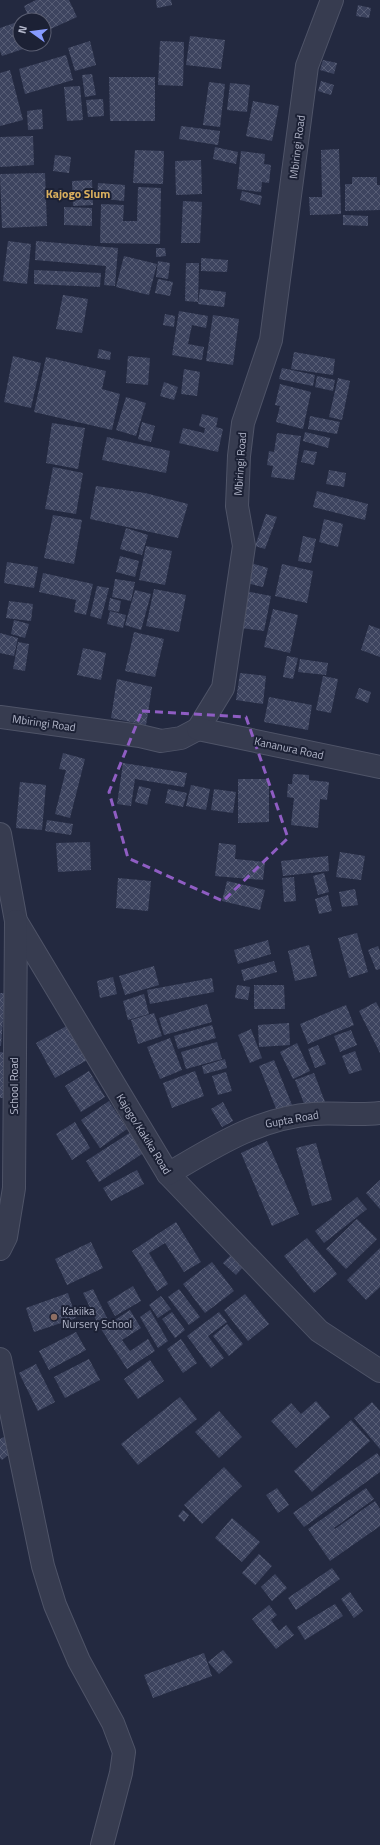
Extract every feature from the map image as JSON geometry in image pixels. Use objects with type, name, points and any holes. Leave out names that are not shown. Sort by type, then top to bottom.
[{"type":"street","name":"Mbiringi Road","points":[[0,717],[140,736],[161,741],[181,738],[198,729],[223,688],[244,546],[237,506],[239,456],[243,422],[271,340],[307,66],[332,0]]},
{"type":"street","name":"Kananura Road","points":[[198,729],[380,767]]},
{"type":"street","name":"Kajogo/Kakika Road","points":[[0,834],[16,921],[168,1174],[319,1331],[380,1371]]},
{"type":"street","name":"School Road","points":[[0,1249],[6,1237],[14,1188],[16,921]]},
{"type":"street","name":"Gupta Road","points":[[168,1174],[228,1139],[264,1123],[312,1114],[380,1113]]},
{"type":"street","points":[[0,1359],[42,1566],[55,1605],[79,1660],[113,1723],[124,1752],[121,1773],[102,1845]]},
{"type":"highlighted area","points":[[142,711],[246,717],[288,838],[223,901],[128,858],[109,792]]},
{"type":"building","points":[[36,0],[69,0],[77,17],[52,28],[52,12],[27,12],[24,6]]},
{"type":"building","points":[[156,0],[171,0],[172,5],[157,8]]},
{"type":"building","points":[[358,5],[371,8],[369,18],[356,16]]},
{"type":"building","points":[[12,24],[12,52],[14,52],[2,56],[0,51],[0,28]]},
{"type":"building","points":[[190,36],[225,40],[221,69],[186,65]]},
{"type":"building","points":[[90,41],[96,65],[75,71],[68,48]]},
{"type":"building","points":[[160,41],[184,42],[183,86],[158,85]]},
{"type":"building","points":[[66,55],[73,80],[25,94],[19,69]]},
{"type":"building","points":[[323,60],[337,63],[334,74],[320,70]]},
{"type":"building","points":[[10,70],[23,120],[0,126],[0,73]]},
{"type":"building","points":[[92,74],[96,95],[85,97],[82,75]]},
{"type":"building","points":[[109,77],[155,77],[155,121],[110,121]]},
{"type":"building","points":[[321,81],[334,85],[331,95],[318,91]]},
{"type":"building","points":[[209,82],[225,84],[220,127],[203,125]]},
{"type":"building","points":[[230,83],[250,85],[247,112],[227,110]]},
{"type":"building","points":[[80,86],[83,120],[67,121],[64,87]]},
{"type":"building","points":[[103,99],[104,116],[88,117],[86,100]]},
{"type":"building","points":[[253,101],[279,106],[272,141],[246,136]]},
{"type":"building","points":[[42,109],[43,129],[28,130],[27,111]]},
{"type":"building","points":[[181,126],[220,131],[218,145],[179,139]]},
{"type":"building","points":[[33,136],[34,165],[0,167],[0,137]]},
{"type":"building","points":[[215,147],[238,152],[236,164],[213,159]]},
{"type":"building","points":[[339,149],[341,214],[310,215],[309,197],[322,197],[321,150]]},
{"type":"building","points":[[135,150],[164,151],[163,184],[133,183]]},
{"type":"building","points":[[241,151],[265,154],[264,164],[271,165],[269,183],[262,182],[261,192],[237,189]]},
{"type":"building","points":[[55,155],[71,157],[69,173],[53,171]]},
{"type":"building","points":[[201,160],[202,194],[176,195],[175,161]]},
{"type":"building","points":[[45,173],[47,226],[2,228],[0,174]]},
{"type":"building","points":[[352,177],[377,177],[377,185],[380,185],[380,210],[345,211],[345,184],[352,184]]},
{"type":"building","points":[[92,180],[93,205],[73,206],[72,181]]},
{"type":"building","points":[[98,183],[125,185],[124,201],[97,198]]},
{"type":"building","points":[[138,187],[161,188],[160,244],[100,243],[101,204],[124,205],[123,221],[137,221]]},
{"type":"building","points":[[242,191],[262,196],[260,205],[240,200]]},
{"type":"building","points":[[183,201],[202,202],[200,243],[181,243]]},
{"type":"building","points":[[64,207],[92,208],[92,226],[64,225]]},
{"type":"building","points":[[343,215],[368,216],[368,226],[343,225]]},
{"type":"building","points":[[8,241],[31,244],[27,284],[3,281]]},
{"type":"building","points":[[36,241],[118,248],[115,286],[104,285],[106,266],[35,260]]},
{"type":"building","points":[[156,248],[165,248],[166,256],[156,257]]},
{"type":"building","points":[[124,256],[157,264],[149,295],[116,287]]},
{"type":"building","points":[[201,258],[228,260],[227,272],[201,271]]},
{"type":"building","points":[[158,261],[170,263],[168,279],[156,277]]},
{"type":"building","points":[[186,263],[199,263],[198,302],[185,301]]},
{"type":"building","points":[[34,270],[101,273],[100,287],[34,284]]},
{"type":"building","points":[[158,279],[173,282],[170,296],[155,293]]},
{"type":"building","points":[[200,289],[226,292],[224,307],[198,304]]},
{"type":"building","points":[[63,295],[88,299],[82,333],[56,329]]},
{"type":"building","points":[[179,311],[208,316],[206,328],[192,325],[188,344],[204,347],[202,360],[172,355]]},
{"type":"building","points":[[165,314],[175,316],[174,327],[163,325]]},
{"type":"building","points":[[213,315],[239,319],[233,365],[206,361]]},
{"type":"building","points":[[99,349],[111,352],[110,360],[97,358]]},
{"type":"building","points":[[294,352],[335,359],[333,375],[291,369]]},
{"type":"building","points":[[13,356],[41,363],[31,408],[4,402]]},
{"type":"building","points":[[128,356],[150,358],[148,385],[126,383]]},
{"type":"building","points":[[46,357],[106,371],[102,389],[120,394],[112,430],[34,412]]},
{"type":"building","points":[[282,368],[315,375],[313,386],[279,379]]},
{"type":"building","points":[[184,369],[200,372],[197,396],[181,394]]},
{"type":"building","points":[[317,376],[335,380],[333,391],[315,387]]},
{"type":"building","points":[[338,378],[350,381],[342,420],[329,417]]},
{"type":"building","points":[[164,382],[178,387],[174,400],[160,396]]},
{"type":"building","points":[[280,384],[311,392],[303,429],[276,422],[280,406],[275,405]]},
{"type":"building","points":[[126,397],[146,403],[136,436],[116,430]]},
{"type":"building","points":[[202,414],[218,418],[216,427],[223,429],[218,452],[179,443],[183,428],[204,433],[205,428],[199,426]]},
{"type":"building","points":[[310,416],[340,422],[337,434],[308,429]]},
{"type":"building","points":[[142,422],[155,426],[151,442],[138,439]]},
{"type":"building","points":[[52,423],[85,428],[78,469],[46,463]]},
{"type":"building","points":[[305,432],[330,438],[328,448],[303,441]]},
{"type":"building","points":[[277,433],[301,436],[294,480],[271,477],[273,466],[267,465],[269,451],[274,452]]},
{"type":"building","points":[[107,437],[170,451],[166,473],[102,460]]},
{"type":"building","points":[[304,450],[317,452],[314,465],[301,462]]},
{"type":"building","points":[[53,467],[83,473],[76,514],[45,509]]},
{"type":"building","points":[[329,470],[346,473],[344,487],[326,484]]},
{"type":"building","points":[[96,486],[145,493],[188,504],[178,538],[90,519]]},
{"type":"building","points":[[317,491],[368,504],[365,520],[313,507]]},
{"type":"building","points":[[266,514],[277,517],[265,549],[255,546]]},
{"type":"building","points":[[53,515],[82,520],[74,564],[44,558]]},
{"type":"building","points":[[324,519],[343,524],[338,547],[319,542]]},
{"type":"building","points":[[126,528],[148,535],[142,555],[120,549]]},
{"type":"building","points":[[303,536],[316,539],[311,563],[298,561]]},
{"type":"building","points":[[146,546],[172,551],[165,585],[139,580]]},
{"type":"building","points":[[120,556],[139,561],[135,577],[116,572]]},
{"type":"building","points":[[7,562],[38,567],[34,588],[4,583]]},
{"type":"building","points":[[251,563],[268,568],[263,587],[246,583]]},
{"type":"building","points":[[282,564],[313,571],[307,603],[275,596]]},
{"type":"building","points":[[43,573],[93,584],[86,615],[74,612],[76,600],[39,592]]},
{"type":"building","points":[[115,579],[135,582],[131,601],[112,597]]},
{"type":"building","points":[[97,586],[109,588],[101,619],[90,616]]},
{"type":"building","points":[[154,589],[186,595],[179,632],[146,626]]},
{"type":"building","points":[[135,590],[151,594],[141,630],[125,625]]},
{"type":"building","points":[[245,591],[271,596],[264,631],[241,628]]},
{"type":"building","points":[[110,598],[121,601],[119,612],[108,610]]},
{"type":"building","points":[[9,601],[33,604],[31,621],[6,618]]},
{"type":"building","points":[[273,609],[298,615],[290,653],[264,647]]},
{"type":"building","points":[[110,611],[126,615],[123,628],[107,624]]},
{"type":"building","points":[[14,620],[29,624],[25,638],[11,634]]},
{"type":"building","points":[[369,625],[380,629],[380,657],[361,650]]},
{"type":"building","points":[[134,632],[164,639],[155,677],[125,671]]},
{"type":"building","points":[[0,633],[18,638],[14,656],[0,653]]},
{"type":"building","points":[[18,642],[29,644],[25,671],[13,669]]},
{"type":"building","points":[[83,648],[106,653],[101,680],[77,675]]},
{"type":"building","points":[[287,656],[298,658],[293,679],[283,677]]},
{"type":"building","points":[[300,659],[328,663],[326,675],[298,672]]},
{"type":"building","points":[[240,673],[266,676],[263,704],[236,700]]},
{"type":"building","points":[[323,676],[338,679],[331,713],[316,710]]},
{"type":"building","points":[[117,679],[152,687],[146,725],[111,718]]},
{"type":"building","points":[[359,688],[371,692],[368,703],[355,698]]},
{"type":"building","points":[[269,697],[312,705],[308,730],[264,722]]},
{"type":"building","points":[[63,753],[85,759],[70,818],[55,814],[66,770],[59,769]]},
{"type":"building","points":[[123,763],[187,773],[184,787],[135,779],[131,806],[117,804]]},
{"type":"building","points":[[293,774],[309,775],[309,780],[329,782],[327,800],[320,799],[318,828],[291,825],[294,798],[287,797],[288,784],[292,784]]},
{"type":"building","points":[[238,779],[269,779],[269,822],[238,823]]},
{"type":"building","points":[[20,782],[46,785],[42,830],[16,828]]},
{"type":"building","points":[[191,785],[210,789],[206,810],[186,806]]},
{"type":"building","points":[[139,786],[151,789],[147,805],[135,802]]},
{"type":"building","points":[[168,789],[187,793],[183,807],[165,803]]},
{"type":"building","points":[[214,789],[236,792],[233,813],[211,810]]},
{"type":"building","points":[[47,820],[73,824],[71,835],[45,831]]},
{"type":"building","points":[[90,842],[91,870],[58,872],[56,843]]},
{"type":"building","points":[[219,843],[236,845],[235,859],[265,862],[263,880],[215,876]]},
{"type":"building","points":[[340,852],[365,856],[361,880],[336,877]]},
{"type":"building","points":[[328,856],[329,871],[283,876],[281,861]]},
{"type":"building","points":[[324,873],[329,892],[318,895],[313,876]]},
{"type":"building","points":[[294,877],[296,901],[284,902],[282,878]]},
{"type":"building","points":[[118,878],[151,881],[148,911],[116,908]]},
{"type":"building","points":[[227,881],[265,890],[260,910],[222,901]]},
{"type":"building","points":[[355,889],[358,905],[342,907],[339,892]]},
{"type":"building","points":[[328,895],[332,911],[319,914],[315,899]]},
{"type":"building","points":[[357,933],[368,972],[349,978],[338,938]]},
{"type":"building","points":[[268,940],[271,954],[238,964],[234,950]]},
{"type":"building","points":[[309,945],[317,976],[295,981],[288,951]]},
{"type":"building","points":[[378,946],[380,951],[380,969],[376,970],[368,950]]},
{"type":"building","points":[[274,961],[277,972],[244,981],[241,970]]},
{"type":"building","points":[[154,966],[159,985],[125,995],[119,976]]},
{"type":"building","points":[[113,977],[117,994],[100,998],[97,981]]},
{"type":"building","points":[[212,978],[214,992],[150,1004],[147,990]]},
{"type":"building","points":[[237,985],[250,987],[248,1000],[235,998]]},
{"type":"building","points":[[254,985],[284,985],[285,1009],[254,1009]]},
{"type":"building","points":[[0,993],[5,993],[1,1046],[0,1046]]},
{"type":"building","points":[[144,994],[149,1014],[128,1020],[123,1001]]},
{"type":"building","points":[[376,1002],[380,1009],[380,1053],[359,1011]]},
{"type":"building","points":[[207,1004],[212,1022],[164,1035],[159,1018]]},
{"type":"building","points":[[346,1005],[354,1025],[308,1044],[300,1024]]},
{"type":"building","points":[[154,1013],[162,1036],[138,1044],[131,1020]]},
{"type":"building","points":[[72,1023],[91,1058],[55,1078],[36,1043]]},
{"type":"building","points":[[289,1023],[290,1045],[259,1047],[258,1025]]},
{"type":"building","points":[[212,1025],[216,1038],[178,1049],[174,1036]]},
{"type":"building","points":[[251,1029],[262,1058],[250,1063],[238,1035]]},
{"type":"building","points":[[351,1030],[357,1045],[340,1052],[334,1036]]},
{"type":"building","points":[[170,1038],[182,1070],[160,1079],[147,1047]]},
{"type":"building","points":[[217,1042],[222,1059],[186,1069],[181,1052]]},
{"type":"building","points":[[297,1043],[310,1071],[293,1079],[280,1052]]},
{"type":"building","points":[[318,1045],[326,1064],[315,1068],[308,1049]]},
{"type":"building","points":[[355,1051],[362,1070],[349,1074],[342,1056]]},
{"type":"building","points":[[0,1052],[9,1053],[6,1098],[0,1098]]},
{"type":"building","points":[[225,1059],[227,1068],[204,1074],[202,1066]]},
{"type":"building","points":[[274,1060],[294,1110],[279,1116],[259,1066]]},
{"type":"building","points":[[89,1071],[105,1097],[81,1112],[65,1086]]},
{"type":"building","points":[[195,1071],[204,1096],[172,1108],[163,1083]]},
{"type":"building","points":[[226,1072],[232,1091],[218,1095],[212,1076]]},
{"type":"building","points":[[314,1073],[325,1102],[306,1109],[295,1080]]},
{"type":"building","points":[[109,1101],[127,1129],[100,1148],[81,1120]]},
{"type":"building","points":[[223,1102],[233,1121],[222,1127],[211,1109]]},
{"type":"building","points":[[75,1122],[90,1148],[72,1160],[56,1134]]},
{"type":"building","points":[[134,1130],[148,1150],[99,1182],[86,1161]]},
{"type":"building","points":[[267,1141],[299,1214],[272,1226],[241,1153]]},
{"type":"building","points":[[316,1143],[332,1200],[312,1206],[296,1148]]},
{"type":"building","points":[[137,1170],[144,1184],[111,1201],[103,1188]]},
{"type":"building","points":[[380,1180],[380,1209],[366,1193]]},
{"type":"building","points":[[357,1197],[367,1209],[324,1243],[315,1231]]},
{"type":"building","points":[[357,1219],[377,1239],[346,1269],[326,1249]]},
{"type":"building","points":[[176,1222],[201,1262],[184,1272],[165,1243],[149,1253],[168,1284],[157,1291],[132,1251]]},
{"type":"building","points":[[307,1238],[337,1274],[314,1293],[284,1256]]},
{"type":"building","points":[[91,1242],[103,1268],[67,1285],[55,1259]]},
{"type":"building","points":[[380,1248],[380,1287],[366,1300],[347,1280]]},
{"type":"building","points":[[231,1255],[244,1266],[236,1275],[223,1263]]},
{"type":"building","points":[[212,1262],[234,1291],[205,1313],[183,1284]]},
{"type":"building","points":[[133,1286],[141,1301],[115,1316],[107,1302]]},
{"type":"building","points":[[93,1289],[108,1320],[98,1324],[83,1293]]},
{"type":"building","points":[[179,1289],[200,1317],[189,1325],[168,1297]]},
{"type":"building","points":[[68,1293],[76,1318],[34,1332],[26,1308]]},
{"type":"building","points":[[245,1294],[269,1324],[248,1341],[224,1310]]},
{"type":"building","points":[[161,1296],[171,1309],[158,1318],[149,1305]]},
{"type":"building","points":[[130,1310],[141,1328],[122,1340],[130,1351],[148,1339],[155,1351],[127,1369],[101,1329]]},
{"type":"building","points":[[150,1310],[168,1341],[158,1348],[140,1317]]},
{"type":"building","points":[[172,1312],[185,1330],[175,1338],[162,1319]]},
{"type":"building","points":[[219,1312],[227,1322],[208,1336],[224,1358],[211,1368],[187,1336]]},
{"type":"building","points":[[227,1324],[243,1344],[229,1356],[213,1336]]},
{"type":"building","points":[[76,1332],[86,1350],[49,1370],[39,1351]]},
{"type":"building","points":[[181,1339],[197,1363],[183,1373],[167,1349]]},
{"type":"building","points":[[89,1359],[100,1380],[65,1398],[54,1377]]},
{"type":"building","points":[[150,1360],[164,1381],[138,1399],[124,1379]]},
{"type":"building","points":[[36,1364],[55,1402],[38,1411],[19,1373]]},
{"type":"building","points":[[180,1397],[197,1419],[138,1465],[121,1444]]},
{"type":"building","points":[[316,1401],[330,1417],[296,1448],[271,1421],[291,1403],[301,1414]]},
{"type":"building","points":[[372,1402],[380,1411],[380,1449],[354,1418]]},
{"type":"building","points":[[219,1411],[242,1437],[219,1458],[195,1432]]},
{"type":"building","points":[[351,1420],[370,1441],[312,1492],[294,1471]]},
{"type":"building","points":[[4,1437],[15,1450],[2,1460],[0,1458],[0,1439]]},
{"type":"building","points":[[377,1453],[380,1457],[380,1472],[304,1527],[293,1513]]},
{"type":"building","points":[[224,1467],[242,1486],[202,1524],[184,1505]]},
{"type":"building","points":[[277,1488],[289,1505],[278,1513],[266,1495]]},
{"type":"building","points":[[366,1488],[374,1499],[334,1528],[335,1529],[375,1501],[380,1509],[380,1526],[330,1561],[308,1529]]},
{"type":"building","points":[[183,1510],[189,1515],[184,1522],[178,1516]]},
{"type":"building","points":[[232,1518],[260,1542],[242,1562],[215,1538]]},
{"type":"building","points":[[259,1554],[272,1566],[255,1585],[242,1573]]},
{"type":"building","points":[[332,1568],[340,1579],[296,1610],[288,1598]]},
{"type":"building","points":[[275,1574],[287,1588],[272,1601],[261,1587]]},
{"type":"building","points":[[350,1592],[363,1611],[354,1618],[341,1599]]},
{"type":"building","points":[[335,1604],[343,1616],[305,1640],[297,1627]]},
{"type":"building","points":[[269,1605],[277,1615],[271,1620],[279,1631],[286,1625],[294,1635],[276,1649],[252,1619]]},
{"type":"building","points":[[223,1650],[233,1662],[219,1674],[208,1662]]},
{"type":"building","points":[[204,1653],[212,1676],[153,1698],[144,1675]]},
{"type":"place","name":"Kakiika Nursery School","points":[[54,1317]]},
{"type":"district","name":"Kajogo Slum","points":[[78,194]]}]
